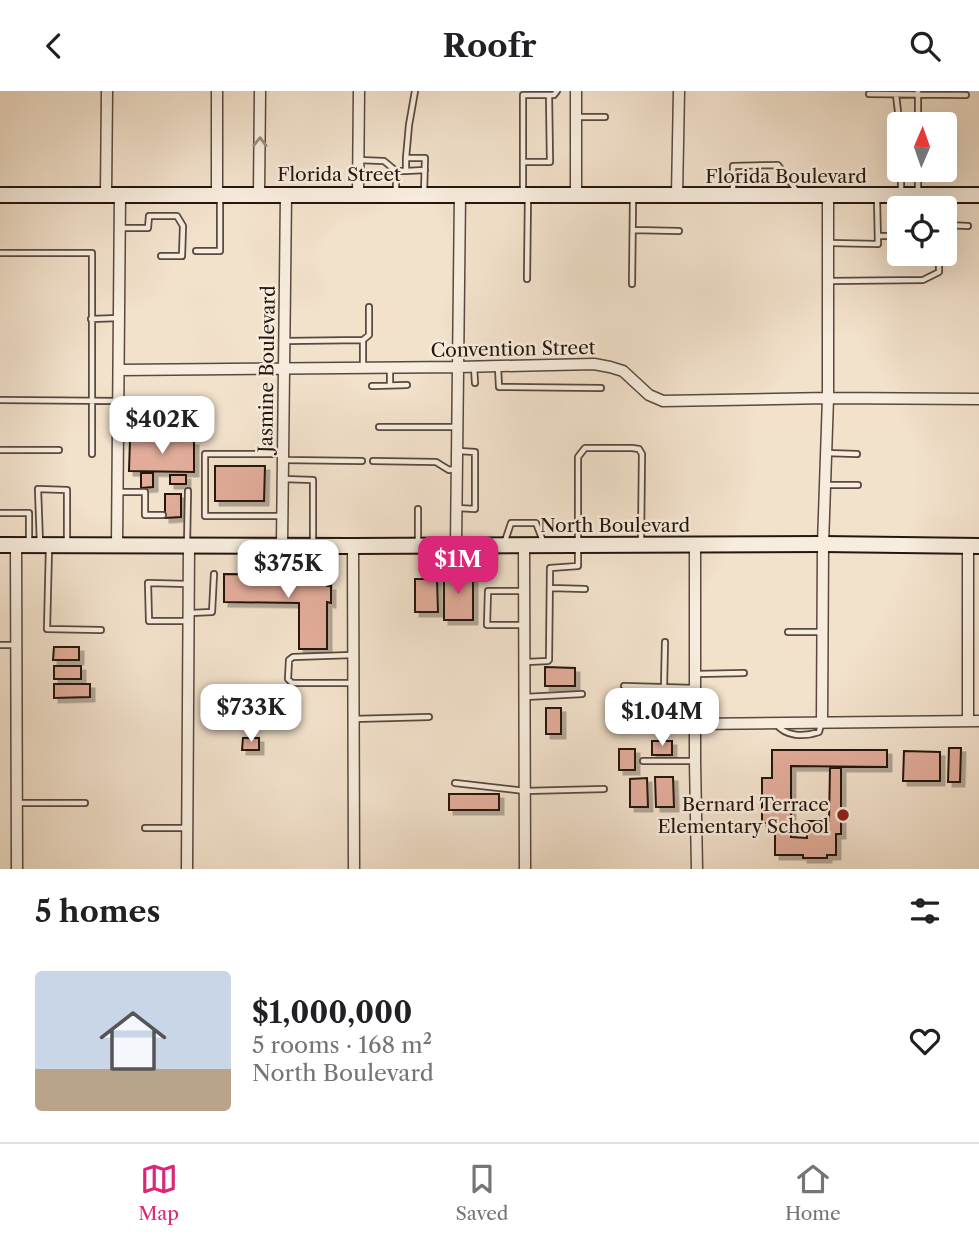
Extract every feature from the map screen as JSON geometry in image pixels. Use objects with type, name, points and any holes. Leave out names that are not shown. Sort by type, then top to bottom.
[{"type":"main road","name":"Florida Street","points":[[0,194],[677,195]]},
{"type":"main road","name":"Florida Boulevard","points":[[677,195],[979,195]]},
{"type":"main road","name":"North Boulevard","points":[[0,545],[974,546]]},
{"type":"street","points":[[107,91],[113,194],[120,228],[117,545]]},
{"type":"street","points":[[218,91],[218,194]]},
{"type":"street","points":[[259,194],[260,91]]},
{"type":"street","points":[[358,194],[359,91]]},
{"type":"street","points":[[576,91],[576,194]]},
{"type":"street","points":[[677,195],[679,91]]},
{"type":"street","name":"Jasmine Boulevard","points":[[282,545],[286,194]]},
{"type":"street","points":[[456,545],[460,194]]},
{"type":"street","points":[[822,723],[823,544],[828,398],[828,195]]},
{"type":"street","name":"Convention Street","points":[[119,370],[594,364],[623,371],[649,395],[663,401],[979,399]]},
{"type":"street","points":[[17,869],[16,645],[33,545]]},
{"type":"street","points":[[187,869],[188,545]]},
{"type":"street","points":[[524,545],[525,869]]},
{"type":"street","points":[[695,545],[697,869]]},
{"type":"street","points":[[353,546],[354,869]]},
{"type":"street","points":[[695,724],[973,721],[974,546]]},
{"type":"lane","points":[[406,170],[409,124],[415,91]]},
{"type":"lane","points":[[527,279],[523,95],[554,95],[556,91]]},
{"type":"lane","points":[[918,93],[918,112]]},
{"type":"lane","points":[[869,94],[966,95]]},
{"type":"lane","points":[[523,162],[550,162],[549,95]]},
{"type":"lane","points":[[895,95],[898,112]]},
{"type":"lane","points":[[576,117],[605,117]]},
{"type":"lane","points":[[406,158],[425,158],[424,194]]},
{"type":"lane","points":[[358,160],[384,161],[396,171],[425,170]]},
{"type":"lane","points":[[733,195],[733,166],[778,165],[799,195]]},
{"type":"lane","points":[[396,171],[396,193]]},
{"type":"lane","points":[[901,182],[901,195]]},
{"type":"lane","points":[[918,182],[918,195]]},
{"type":"lane","points":[[196,251],[220,251],[218,194]]},
{"type":"lane","points":[[632,284],[633,195]]},
{"type":"lane","points":[[829,243],[878,244],[877,195]]},
{"type":"lane","points":[[120,228],[148,228],[149,216],[177,216],[183,226],[183,257],[160,256]]},
{"type":"lane","points":[[957,226],[968,226]]},
{"type":"lane","points":[[633,230],[679,231]]},
{"type":"lane","points":[[877,236],[887,236]]},
{"type":"lane","points":[[0,253],[92,253],[92,454]]},
{"type":"lane","points":[[829,281],[923,279],[939,272],[939,266]]},
{"type":"lane","points":[[285,341],[363,340],[369,335],[369,307]]},
{"type":"lane","points":[[91,319],[120,318]]},
{"type":"lane","points":[[363,340],[363,368]]},
{"type":"lane","points":[[498,366],[499,387],[601,388]]},
{"type":"lane","points":[[474,367],[475,383]]},
{"type":"lane","points":[[390,368],[390,385]]},
{"type":"lane","points":[[372,386],[407,385]]},
{"type":"lane","points":[[0,400],[119,401]]},
{"type":"lane","points":[[379,427],[458,427]]},
{"type":"lane","points":[[525,661],[550,660],[551,568],[578,566],[578,457],[585,448],[632,448],[639,449],[642,454],[641,545]]},
{"type":"lane","points":[[0,450],[59,450]]},
{"type":"lane","points":[[457,508],[475,509],[475,452],[458,451]]},
{"type":"lane","points":[[826,453],[857,454]]},
{"type":"lane","points":[[282,516],[205,516],[205,454],[362,461]]},
{"type":"lane","points":[[373,461],[436,462],[449,470],[457,469]]},
{"type":"lane","points":[[283,479],[313,480],[306,545],[300,564],[309,571]]},
{"type":"lane","points":[[825,485],[858,485]]},
{"type":"lane","points":[[33,545],[38,489],[67,490],[67,545]]},
{"type":"lane","points":[[188,491],[188,545]]},
{"type":"lane","points":[[118,492],[145,492],[145,515],[163,515]]},
{"type":"lane","points":[[418,509],[418,545]]},
{"type":"lane","points":[[0,513],[29,513],[47,629],[101,630]]},
{"type":"lane","points":[[503,545],[511,523],[536,523],[544,545]]},
{"type":"lane","points":[[322,571],[330,561],[333,546]]},
{"type":"lane","points":[[189,585],[148,583],[149,621],[212,612],[214,573]]},
{"type":"lane","points":[[550,589],[585,589]]},
{"type":"lane","points":[[524,591],[488,591],[487,625],[524,625]]},
{"type":"lane","points":[[788,632],[822,632]]},
{"type":"lane","points":[[664,687],[665,642]]},
{"type":"lane","points":[[0,645],[16,645]]},
{"type":"lane","points":[[353,655],[293,657],[289,660],[288,679],[292,683],[353,683]]},
{"type":"lane","points":[[695,674],[744,673]]},
{"type":"lane","points":[[624,686],[695,688]]},
{"type":"lane","points":[[524,697],[582,694]]},
{"type":"lane","points":[[353,719],[429,717]]},
{"type":"lane","points":[[643,761],[695,761]]},
{"type":"lane","points":[[455,783],[525,791],[604,789]]},
{"type":"lane","points":[[17,803],[85,803]]},
{"type":"lane","points":[[145,828],[188,828]]},
{"type":"building","points":[[130,440],[194,441],[194,472],[129,471]]},
{"type":"building","points":[[215,466],[265,466],[264,501],[215,501]]},
{"type":"building","points":[[141,473],[153,473],[153,487],[141,488]]},
{"type":"building","points":[[170,475],[186,475],[186,484],[170,484]]},
{"type":"building","points":[[165,494],[181,494],[181,517],[165,518]]},
{"type":"building","points":[[444,573],[473,573],[473,620],[444,620]]},
{"type":"building","points":[[224,574],[327,575],[327,586],[331,586],[331,603],[327,602],[327,649],[299,649],[299,603],[224,602]]},
{"type":"building","points":[[415,579],[437,579],[438,612],[415,612]]},
{"type":"building","points":[[54,647],[79,647],[79,660],[53,660]]},
{"type":"building","points":[[54,666],[81,666],[81,679],[54,679]]},
{"type":"building","points":[[545,667],[575,668],[575,686],[545,686]]},
{"type":"building","points":[[54,684],[90,684],[90,697],[54,698]]},
{"type":"building","points":[[247,700],[260,701],[260,713],[247,713]]},
{"type":"building","points":[[546,708],[561,708],[561,734],[546,734]]},
{"type":"building","points":[[243,738],[259,738],[259,750],[242,750]]},
{"type":"building","points":[[652,741],[672,741],[672,755],[652,755]]},
{"type":"building","points":[[949,748],[961,748],[960,782],[948,782]]},
{"type":"building","points":[[619,749],[635,749],[635,770],[619,770]]},
{"type":"building","points":[[772,750],[887,750],[887,767],[791,766],[791,837],[807,838],[807,821],[829,821],[830,768],[841,768],[841,834],[836,834],[836,855],[827,855],[827,858],[803,858],[803,855],[775,855],[775,823],[762,823],[762,778],[772,778]]},
{"type":"building","points":[[904,751],[940,752],[940,781],[903,781]]},
{"type":"building","points":[[655,777],[673,777],[674,807],[656,807]]},
{"type":"building","points":[[647,778],[648,807],[630,807],[630,779]]},
{"type":"building","points":[[449,794],[499,794],[499,810],[449,810]]},
{"type":"place","name":"Bernard Terrace Elementary School","points":[[843,815]]}]
